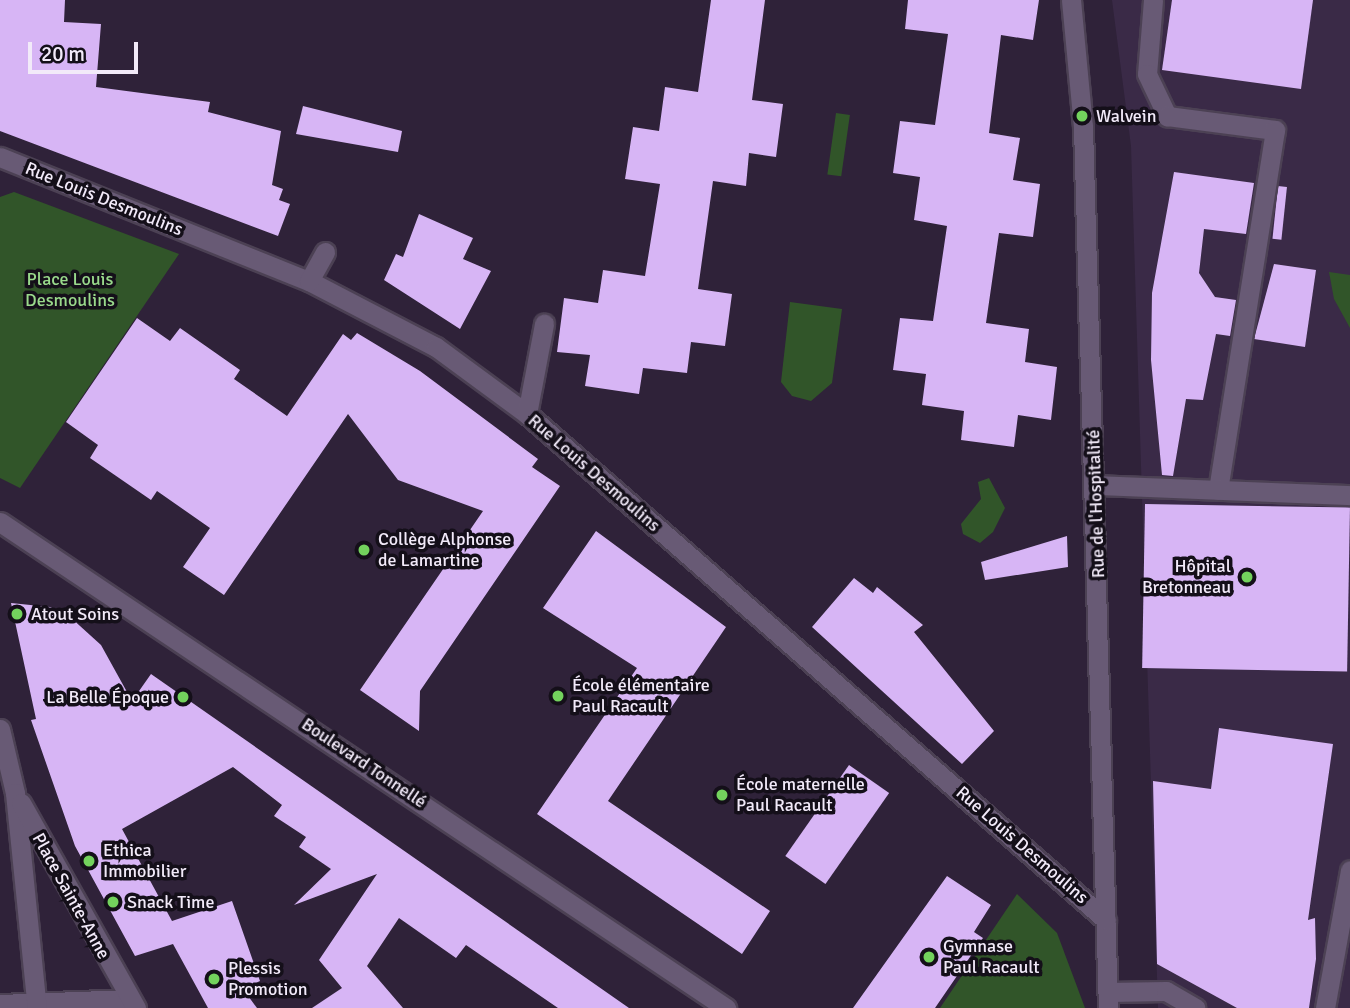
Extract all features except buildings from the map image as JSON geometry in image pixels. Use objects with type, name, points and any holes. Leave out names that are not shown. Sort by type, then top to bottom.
[{"type":"street","name":"Rue de l'Hospitalité","points":[[1071,0],[1083,126],[1096,485],[1108,1000]]},
{"type":"street","points":[[1153,0],[1147,74],[1167,116],[1275,130],[1217,489]]},
{"type":"street","name":"Rue Louis Desmoulins","points":[[0,157],[309,281],[436,348],[527,414],[1106,919]]},
{"type":"street","points":[[309,281],[325,252]]},
{"type":"street","points":[[527,414],[544,324]]},
{"type":"street","points":[[1096,485],[1350,495]]},
{"type":"street","name":"Boulevard Tonnellé","points":[[0,522],[726,1008]]},
{"type":"street","name":"Place Sainte-Anne","points":[[0,729],[15,793],[37,1005],[132,1003],[15,793]]},
{"type":"street","points":[[1325,1008],[1350,870]]},
{"type":"street","points":[[1108,1000],[1166,991],[1195,1008]]},
{"type":"street","points":[[0,1004],[37,1005]]},
{"type":"shaded area","name":"Hôpital Bretonneau","points":[[1112,0],[1350,0],[1350,1008],[1158,1008],[1131,146]]},
{"type":"green space","points":[[836,113],[850,115],[841,176],[827,174]]},
{"type":"green space","name":"Place Louis Desmoulins","points":[[14,192],[179,254],[20,488],[0,478],[0,197]]},
{"type":"green space","points":[[1329,272],[1350,275],[1350,328],[1334,299]]},
{"type":"green space","points":[[790,302],[842,309],[832,383],[811,401],[792,396],[781,382]]},
{"type":"green space","points":[[989,478],[1005,508],[993,532],[980,543],[963,534],[961,524],[981,499],[978,482]]},
{"type":"green space","points":[[1017,894],[1057,933],[1085,1008],[940,1008]]},
{"type":"place","name":"Walvein","points":[[1082,116]]},
{"type":"place","name":"Collège Alphonse de Lamartine","points":[[364,550]]},
{"type":"place","name":"Hôpital Bretonneau","points":[[1247,577]]},
{"type":"place","name":"Atout Soins","points":[[17,614]]},
{"type":"place","name":"École élémentaire Paul Racault","points":[[558,696]]},
{"type":"place","name":"La Belle Époque","points":[[183,697]]},
{"type":"place","name":"École maternelle Paul Racault","points":[[722,795]]},
{"type":"place","name":"Ethica Immobilier","points":[[89,861]]},
{"type":"place","name":"Snack Time","points":[[113,902]]},
{"type":"place","name":"Gymnase Paul Racault","points":[[929,957]]},
{"type":"place","name":"Plessis Promotion","points":[[214,979]]}]
